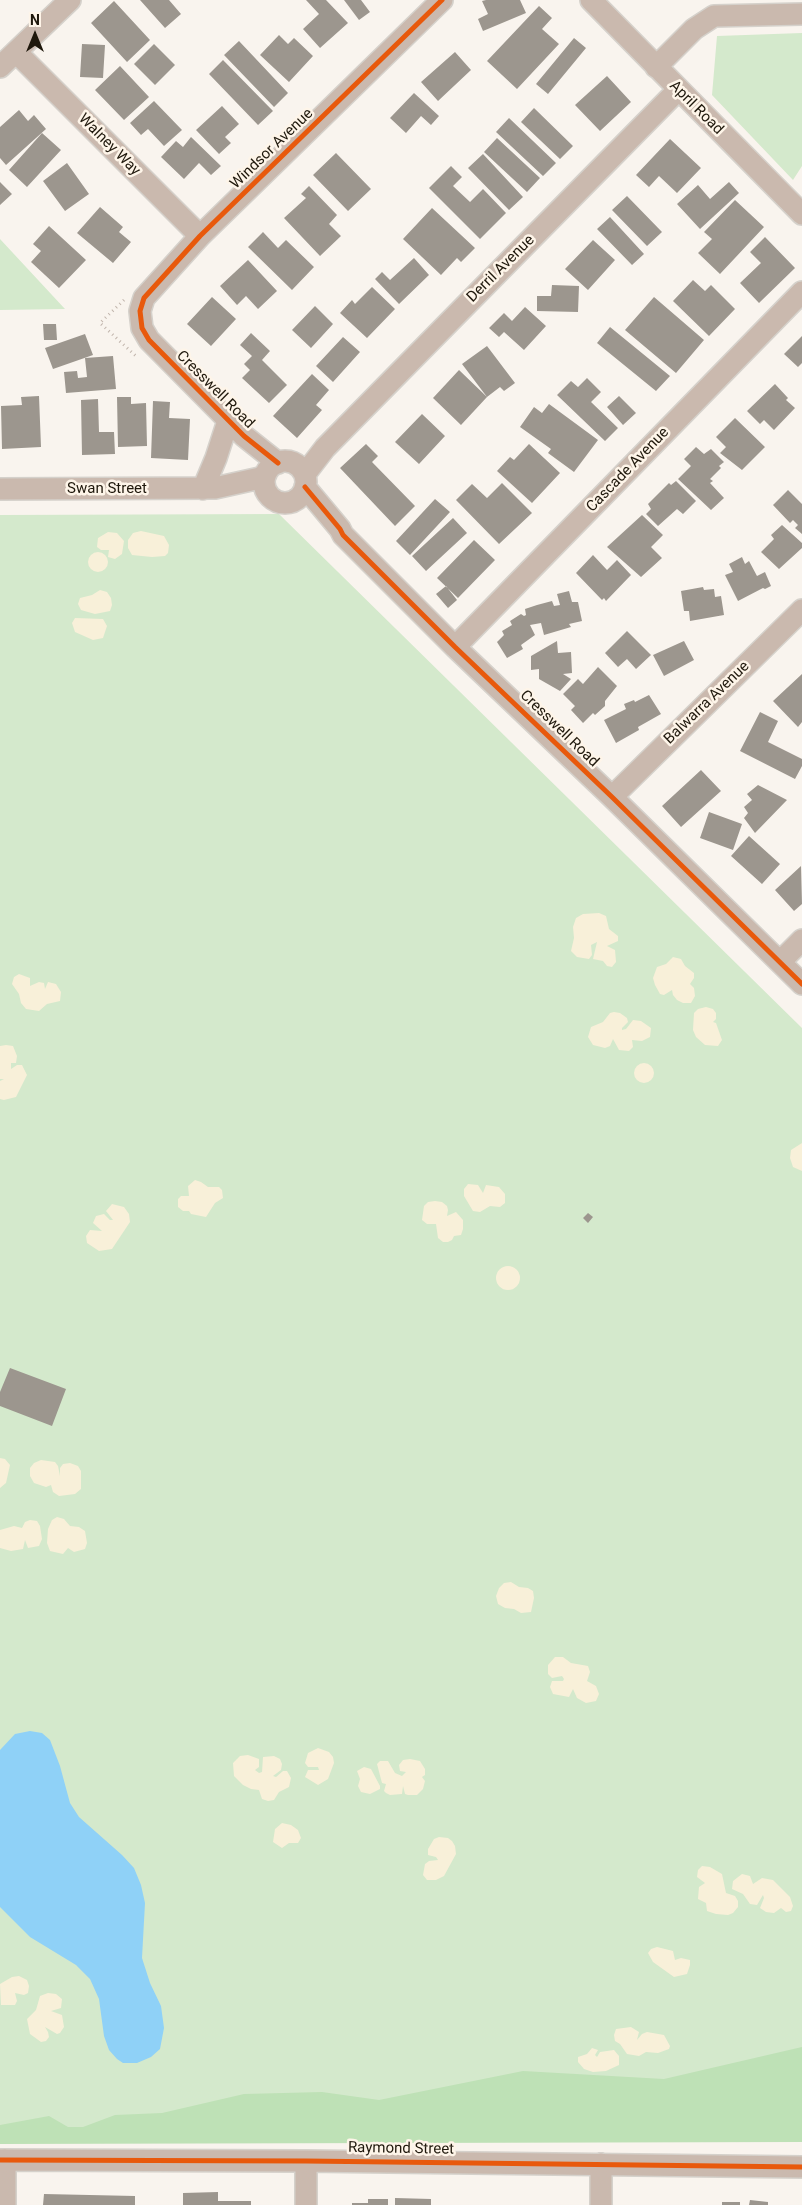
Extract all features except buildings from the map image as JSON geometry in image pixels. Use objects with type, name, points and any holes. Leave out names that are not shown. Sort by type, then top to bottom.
[{"type":"street","points":[[0,68],[70,0]]},
{"type":"street","name":"Windsor Avenue","points":[[142,328],[140,311],[144,298],[200,236],[442,0]]},
{"type":"street","name":"April Road","points":[[591,0],[802,214]]},
{"type":"street","points":[[656,67],[694,29],[714,16],[802,14]]},
{"type":"street","name":"Walney Way","points":[[17,53],[200,236]]},
{"type":"street","name":"Derril Avenue","points":[[288,479],[325,448],[678,90]]},
{"type":"street","name":"Cascade Avenue","points":[[455,647],[802,292]]},
{"type":"street","name":"Cresswell Road","points":[[142,328],[149,340],[228,421],[340,529],[343,535],[455,647],[612,797],[802,984]]},
{"type":"street","points":[[209,488],[228,421]]},
{"type":"street","name":"Swan Street","points":[[0,489],[209,488],[224,491],[288,479]]},
{"type":"street","name":"Balwarra Avenue","points":[[612,797],[802,610]]},
{"type":"street","points":[[780,962],[802,940]]},
{"type":"street","points":[[2,2160],[5,2205]]},
{"type":"street","name":"Raymond Street","points":[[2,2160],[306,2161],[802,2167]]},
{"type":"street","points":[[306,2161],[306,2205]]},
{"type":"street","points":[[601,2164],[601,2205]]},
{"type":"path","points":[[128,296],[100,323],[142,361]]},
{"type":"green space","points":[[802,33],[802,166],[793,180],[712,95],[717,36]]},
{"type":"green space","points":[[0,239],[65,309],[0,310]]},
{"type":"green space","points":[[279,514],[802,1028],[802,2130],[0,2137],[0,515]]},
{"type":"green space","points":[[802,2047],[802,2142],[0,2144],[0,2125],[49,2116],[68,2127],[83,2127],[115,2115],[162,2113],[244,2094],[322,2092],[379,2100],[523,2071],[664,2079]]},
{"type":"sand","points":[[141,531],[164,536],[169,545],[168,553],[165,556],[152,557],[132,555],[128,548],[128,540],[133,533]]},
{"type":"sand","points":[[108,532],[117,533],[124,541],[122,554],[115,559],[108,557],[109,550],[101,550],[97,547],[98,538]]},
{"type":"sand","points":[[98,552],[105,555],[108,562],[105,569],[98,572],[91,569],[88,562],[91,555]]},
{"type":"sand","points":[[100,590],[107,592],[111,598],[112,605],[110,611],[95,614],[81,610],[78,604],[80,598],[92,595]]},
{"type":"sand","points":[[75,618],[103,619],[107,626],[103,638],[93,640],[75,632],[72,623]]},
{"type":"sand","points":[[599,913],[606,916],[609,929],[618,936],[618,941],[607,946],[615,950],[616,962],[612,967],[607,966],[603,961],[593,959],[597,942],[591,945],[592,955],[589,959],[577,957],[571,951],[574,938],[573,927],[576,918],[583,914]]},
{"type":"sand","points":[[673,957],[681,959],[685,966],[694,973],[694,978],[690,984],[694,988],[695,996],[691,1003],[683,1003],[677,1000],[672,990],[664,995],[660,994],[655,985],[653,978],[657,967],[666,964]]},
{"type":"sand","points":[[19,974],[30,978],[30,986],[39,982],[44,983],[45,989],[48,982],[56,984],[61,992],[60,1001],[47,1004],[39,1011],[26,1009],[12,984],[14,977]]},
{"type":"sand","points":[[706,1007],[713,1009],[716,1013],[716,1019],[713,1022],[716,1023],[722,1040],[718,1046],[705,1045],[696,1037],[693,1030],[694,1013],[698,1009]]},
{"type":"sand","points":[[610,1013],[620,1013],[627,1018],[628,1022],[622,1030],[626,1029],[633,1020],[641,1021],[651,1028],[650,1037],[642,1041],[632,1040],[633,1047],[629,1051],[619,1050],[613,1039],[610,1046],[605,1048],[593,1045],[588,1037],[591,1027],[603,1022]]},
{"type":"sand","points":[[0,1046],[13,1046],[17,1056],[16,1063],[11,1063],[11,1069],[17,1065],[22,1065],[27,1075],[16,1097],[4,1100],[0,1099],[0,1081],[4,1079],[0,1079]]},
{"type":"sand","points":[[644,1063],[651,1066],[654,1073],[651,1080],[644,1083],[637,1080],[634,1073],[637,1066]]},
{"type":"sand","points":[[802,1143],[802,1171],[793,1167],[790,1158],[791,1150]]},
{"type":"sand","points":[[195,1180],[208,1187],[219,1187],[222,1190],[223,1198],[215,1203],[206,1217],[191,1214],[189,1211],[183,1211],[178,1207],[178,1199],[181,1196],[189,1196],[188,1186]]},
{"type":"sand","points":[[468,1184],[478,1185],[483,1193],[486,1185],[499,1187],[505,1194],[505,1203],[500,1207],[490,1206],[480,1212],[473,1211],[464,1196],[464,1189]]},
{"type":"sand","points":[[428,1202],[442,1202],[447,1206],[447,1216],[456,1212],[463,1220],[461,1235],[454,1236],[448,1242],[443,1242],[438,1238],[436,1224],[427,1224],[422,1220],[424,1206]]},
{"type":"sand","points":[[112,1204],[124,1207],[129,1214],[130,1222],[112,1249],[99,1251],[87,1243],[86,1236],[90,1230],[102,1231],[93,1223],[96,1216],[104,1214],[110,1220],[113,1220],[106,1211]]},
{"type":"sand","points":[[508,1266],[516,1270],[520,1278],[516,1286],[508,1290],[500,1286],[496,1278],[500,1270]]},
{"type":"sand","points":[[0,1458],[5,1459],[10,1465],[6,1483],[0,1488]]},
{"type":"sand","points":[[41,1460],[55,1462],[60,1476],[60,1468],[63,1464],[70,1463],[78,1466],[81,1471],[81,1489],[75,1494],[59,1496],[53,1492],[51,1485],[46,1487],[34,1483],[30,1476],[30,1468],[34,1463]]},
{"type":"sand","points":[[57,1517],[64,1519],[70,1526],[79,1527],[85,1531],[87,1543],[85,1549],[74,1552],[68,1548],[63,1554],[50,1551],[47,1543],[48,1529],[52,1520]]},
{"type":"sand","points":[[30,1520],[37,1521],[40,1526],[42,1539],[39,1546],[28,1548],[25,1540],[23,1549],[11,1551],[0,1548],[0,1530],[14,1526],[22,1528],[25,1522]]},
{"type":"sand","points":[[511,1582],[519,1587],[528,1588],[533,1591],[534,1598],[531,1612],[521,1613],[498,1604],[496,1596],[499,1588],[504,1583]]},
{"type":"sand","points":[[555,1657],[563,1657],[571,1663],[588,1666],[590,1672],[587,1681],[596,1686],[599,1694],[596,1701],[586,1703],[577,1698],[573,1689],[569,1697],[553,1694],[550,1687],[552,1681],[563,1681],[564,1679],[562,1676],[552,1678],[548,1674],[548,1665]]},
{"type":"sand","points":[[318,1748],[329,1752],[333,1757],[334,1763],[328,1779],[318,1785],[305,1777],[308,1770],[319,1770],[318,1767],[308,1767],[305,1763],[308,1753]]},
{"type":"sand","points":[[248,1755],[259,1759],[259,1767],[255,1770],[259,1773],[262,1772],[263,1757],[274,1756],[280,1759],[282,1764],[281,1770],[273,1776],[276,1777],[283,1771],[287,1771],[291,1778],[289,1787],[279,1792],[274,1800],[268,1801],[262,1799],[259,1790],[243,1785],[234,1776],[233,1763],[240,1756]]},
{"type":"sand","points":[[403,1760],[420,1761],[425,1769],[425,1775],[422,1777],[425,1781],[423,1789],[417,1795],[405,1794],[403,1786],[402,1794],[390,1795],[386,1793],[384,1791],[386,1784],[382,1783],[377,1764],[380,1761],[388,1761],[395,1773],[402,1776],[406,1772],[400,1771],[399,1765]]},
{"type":"sand","points":[[364,1767],[371,1769],[380,1786],[380,1789],[370,1794],[361,1792],[358,1786],[360,1779],[357,1771]]},
{"type":"sand","points":[[282,1823],[291,1825],[298,1830],[301,1838],[298,1843],[289,1843],[282,1848],[273,1842],[275,1829]]},
{"type":"sand","points":[[439,1837],[448,1838],[452,1841],[456,1854],[444,1876],[436,1880],[427,1880],[423,1875],[425,1864],[429,1861],[438,1860],[436,1857],[428,1855],[428,1849],[434,1839]]},
{"type":"sand","points":[[702,1866],[710,1867],[722,1874],[726,1893],[735,1896],[738,1901],[738,1907],[733,1913],[728,1915],[707,1911],[706,1903],[698,1899],[699,1887],[705,1883],[697,1877],[698,1870]]},
{"type":"sand","points":[[742,1874],[750,1876],[753,1884],[762,1878],[773,1880],[790,1897],[793,1906],[791,1911],[786,1912],[781,1908],[774,1913],[766,1912],[760,1908],[764,1898],[763,1895],[757,1905],[750,1904],[743,1894],[732,1889],[733,1881]]},
{"type":"sand","points":[[657,1947],[673,1951],[675,1960],[681,1958],[690,1960],[687,1974],[674,1977],[653,1962],[648,1953],[651,1949]]},
{"type":"sand","points":[[19,1976],[27,1980],[29,1986],[28,1993],[24,1995],[15,1993],[17,2001],[15,2005],[1,2005],[0,1984],[12,1977]]},
{"type":"sand","points":[[48,1993],[56,1994],[62,1999],[61,2008],[51,2011],[62,2015],[64,2027],[57,2034],[45,2027],[49,2037],[46,2041],[41,2042],[30,2034],[27,2019],[36,2010],[40,1996]]},
{"type":"sand","points":[[631,2027],[639,2032],[637,2040],[642,2034],[647,2032],[664,2035],[670,2046],[669,2049],[658,2053],[646,2052],[639,2056],[627,2054],[620,2044],[615,2041],[614,2035],[616,2029]]},
{"type":"sand","points":[[592,2048],[598,2050],[595,2055],[597,2057],[600,2052],[614,2050],[619,2056],[619,2065],[606,2071],[593,2072],[584,2069],[578,2062],[578,2057],[587,2054]]},
{"type":"water","points":[[30,1731],[42,1733],[50,1740],[60,1766],[70,1803],[79,1817],[134,1868],[141,1885],[145,1903],[142,1958],[150,1983],[161,2006],[164,2028],[160,2049],[151,2057],[137,2063],[123,2063],[109,2050],[104,2036],[99,1999],[90,1979],[76,1965],[30,1937],[0,1907],[0,1750],[15,1734]]},
{"type":"cycle path","points":[[278,463],[244,436],[149,340],[142,328],[140,311],[144,298],[200,236],[442,0]]},
{"type":"cycle path","points":[[305,487],[343,535],[455,647],[612,797],[802,984]]},
{"type":"cycle path","points":[[0,2160],[306,2161],[802,2167]]}]
